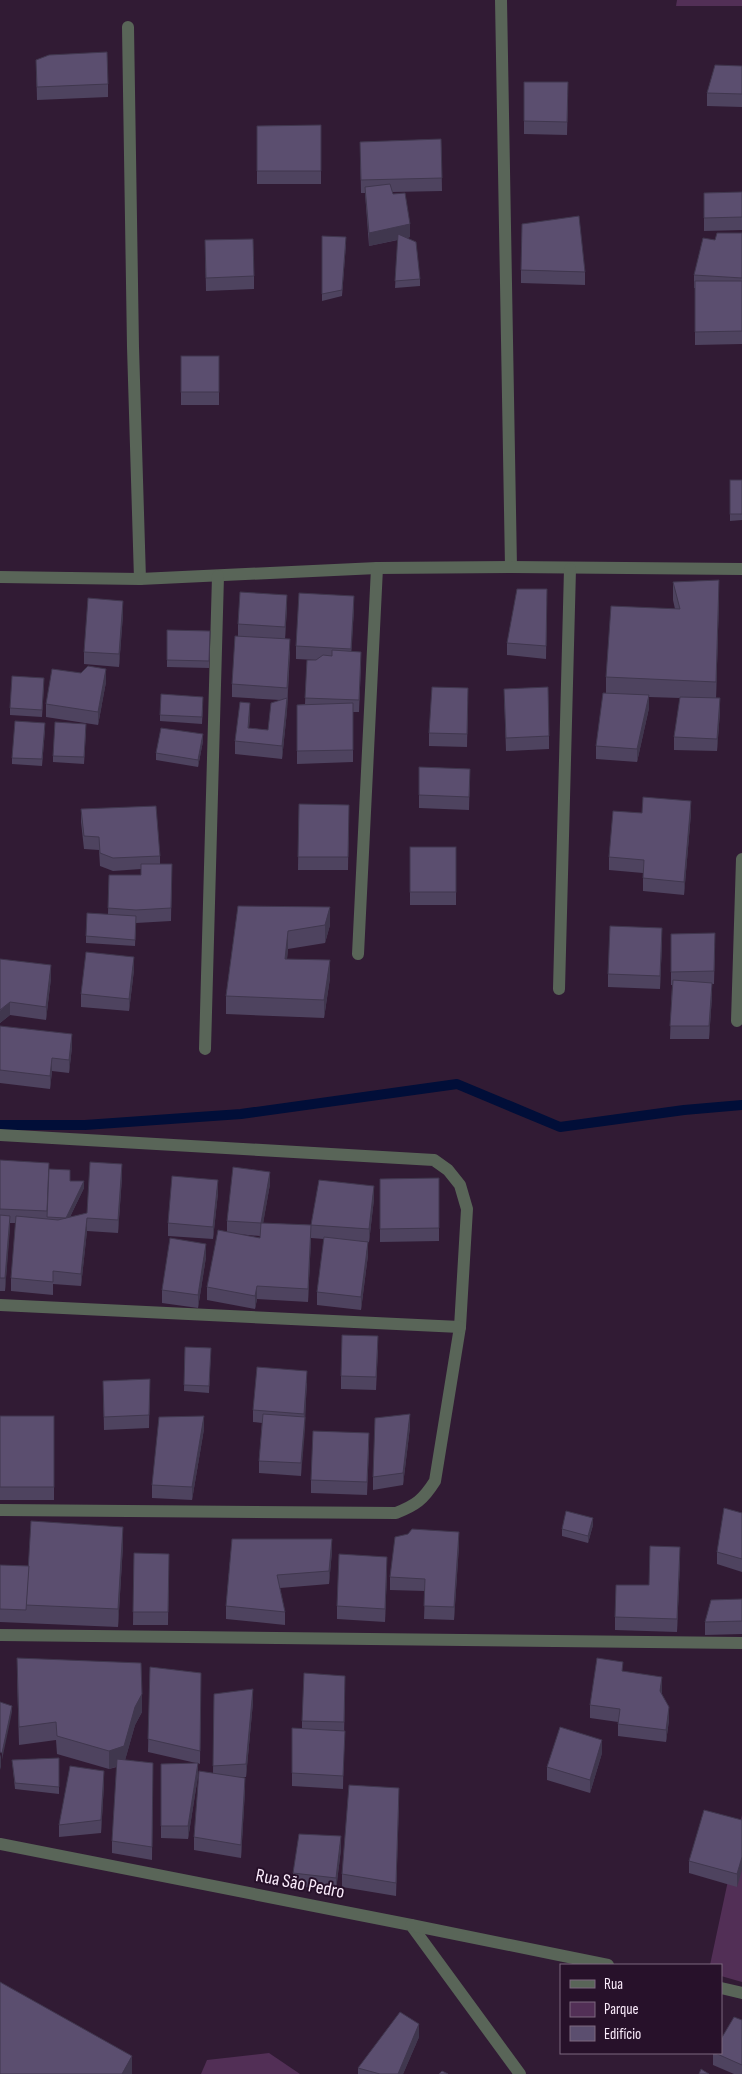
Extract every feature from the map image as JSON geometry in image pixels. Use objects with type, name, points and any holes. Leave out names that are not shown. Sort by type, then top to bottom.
[{"type":"street","points":[[501,0],[511,567]]},
{"type":"street","points":[[128,27],[133,337],[140,579]]},
{"type":"street","points":[[358,954],[377,568]]},
{"type":"street","points":[[0,577],[140,579],[377,568],[742,569]]},
{"type":"street","points":[[559,990],[570,569]]},
{"type":"street","points":[[205,1049],[218,576]]},
{"type":"street","points":[[737,1021],[742,859]]},
{"type":"street","points":[[0,1135],[434,1160],[448,1170],[460,1185],[467,1209],[460,1327],[435,1481],[426,1495],[414,1506],[396,1513],[0,1510]]},
{"type":"street","points":[[0,1306],[460,1327]]},
{"type":"street","points":[[0,1636],[742,1643]]},
{"type":"street","name":"Rua São Pedro","points":[[0,1844],[411,1924],[603,1964]]},
{"type":"street","points":[[411,1924],[520,2074]]},
{"type":"street","points":[[722,1988],[742,1993]]},
{"type":"green space","points":[[677,0],[742,0],[742,6],[676,6]]},
{"type":"green space","points":[[742,1815],[742,1982],[722,1976],[722,1964],[710,1964]]},
{"type":"green space","points":[[269,2053],[300,2074],[201,2074],[207,2060]]},
{"type":"building","points":[[107,52],[108,84],[37,87],[36,60],[49,55]]},
{"type":"building","points":[[715,65],[742,66],[742,94],[707,93]]},
{"type":"building","points":[[524,82],[568,82],[567,122],[524,121]]},
{"type":"building","points":[[321,125],[321,171],[257,171],[257,126]]},
{"type":"building","points":[[441,139],[442,178],[361,180],[360,142]]},
{"type":"building","points":[[390,184],[393,194],[405,193],[410,224],[369,233],[365,187]]},
{"type":"building","points":[[742,192],[742,217],[704,218],[704,193]]},
{"type":"building","points":[[579,216],[585,272],[521,270],[522,224]]},
{"type":"building","points":[[717,233],[742,233],[742,278],[694,275],[703,238],[715,240]]},
{"type":"building","points":[[398,234],[416,242],[420,279],[395,281]]},
{"type":"building","points":[[322,236],[346,237],[342,290],[322,294]]},
{"type":"building","points":[[253,239],[254,276],[206,278],[205,240]]},
{"type":"building","points":[[695,281],[742,281],[742,331],[695,332]]},
{"type":"building","points":[[181,356],[219,356],[219,392],[181,392]]},
{"type":"building","points":[[730,480],[742,480],[742,514],[730,514]]},
{"type":"building","points":[[719,580],[716,682],[606,677],[611,606],[680,609],[673,582]]},
{"type":"building","points":[[517,589],[547,589],[546,646],[507,643]]},
{"type":"building","points":[[240,592],[287,595],[285,627],[238,624]]},
{"type":"building","points":[[299,593],[354,596],[351,649],[296,646]]},
{"type":"building","points":[[88,598],[123,601],[119,654],[84,652]]},
{"type":"building","points":[[167,630],[210,631],[209,661],[167,660]]},
{"type":"building","points":[[235,636],[290,639],[287,688],[232,684]]},
{"type":"building","points":[[332,650],[361,652],[359,700],[305,698],[307,660],[316,660],[323,655],[332,656]]},
{"type":"building","points":[[88,666],[106,669],[98,712],[46,704],[52,669],[81,673]]},
{"type":"building","points":[[12,676],[44,678],[42,710],[10,708]]},
{"type":"building","points":[[432,687],[468,688],[467,734],[429,733]]},
{"type":"building","points":[[548,687],[549,736],[506,738],[504,689]]},
{"type":"building","points":[[603,693],[649,695],[637,749],[596,746]]},
{"type":"building","points":[[161,694],[203,697],[202,717],[160,715]]},
{"type":"building","points":[[680,697],[720,698],[717,739],[674,737]]},
{"type":"building","points":[[287,698],[282,746],[235,741],[240,702],[250,703],[248,728],[268,730],[271,703]]},
{"type":"building","points":[[353,703],[353,750],[297,751],[297,705]]},
{"type":"building","points":[[15,721],[45,723],[42,759],[12,758]]},
{"type":"building","points":[[55,722],[86,724],[84,757],[53,756]]},
{"type":"building","points":[[161,728],[203,734],[198,760],[156,753]]},
{"type":"building","points":[[419,767],[470,769],[469,797],[419,795]]},
{"type":"building","points":[[643,797],[691,801],[684,882],[643,878],[644,860],[609,857],[613,811],[642,813]]},
{"type":"building","points":[[299,804],[349,805],[348,857],[298,857]]},
{"type":"building","points":[[156,806],[160,856],[113,858],[100,853],[99,837],[84,836],[81,809]]},
{"type":"building","points":[[410,847],[456,847],[456,892],[410,892]]},
{"type":"building","points":[[141,864],[172,864],[171,908],[136,910],[108,908],[109,875],[141,875]]},
{"type":"building","points":[[238,906],[330,907],[325,925],[288,931],[285,959],[330,960],[324,1000],[226,996]]},
{"type":"building","points":[[87,913],[136,916],[135,940],[86,936]]},
{"type":"building","points":[[610,926],[662,928],[660,976],[608,974]]},
{"type":"building","points":[[715,933],[714,971],[671,972],[671,934]]},
{"type":"building","points":[[86,952],[134,957],[129,999],[81,994]]},
{"type":"building","points":[[0,959],[51,965],[46,1007],[10,1002],[0,1010]]},
{"type":"building","points":[[673,980],[712,983],[709,1026],[670,1026]]},
{"type":"building","points":[[0,1026],[72,1034],[69,1060],[52,1058],[50,1076],[0,1070]]},
{"type":"building","points":[[0,1160],[49,1163],[47,1211],[0,1209]]},
{"type":"building","points":[[90,1162],[122,1164],[118,1220],[87,1218],[81,1274],[53,1271],[53,1282],[11,1278],[16,1216],[58,1220],[87,1213]]},
{"type":"building","points":[[233,1167],[270,1172],[261,1223],[227,1221]]},
{"type":"building","points":[[49,1169],[70,1170],[70,1181],[84,1181],[66,1218],[47,1217]]},
{"type":"building","points":[[172,1176],[218,1180],[213,1227],[168,1223]]},
{"type":"building","points":[[439,1178],[439,1228],[380,1229],[380,1179]]},
{"type":"building","points":[[319,1180],[374,1186],[369,1229],[311,1225]]},
{"type":"building","points":[[0,1215],[10,1216],[5,1278],[0,1278]]},
{"type":"building","points":[[261,1223],[311,1225],[308,1289],[257,1286],[255,1296],[207,1287],[218,1230],[260,1238]]},
{"type":"building","points":[[324,1237],[368,1242],[361,1297],[317,1292]]},
{"type":"building","points":[[170,1238],[206,1244],[198,1295],[162,1290]]},
{"type":"building","points":[[342,1335],[378,1336],[376,1377],[341,1376]]},
{"type":"building","points":[[185,1347],[211,1348],[209,1386],[184,1385]]},
{"type":"building","points":[[257,1367],[307,1371],[304,1414],[253,1410]]},
{"type":"building","points":[[150,1379],[149,1415],[104,1417],[103,1381]]},
{"type":"building","points":[[263,1414],[305,1417],[301,1463],[259,1461]]},
{"type":"building","points":[[410,1414],[403,1473],[373,1477],[375,1418]]},
{"type":"building","points":[[0,1416],[54,1416],[54,1487],[0,1487]]},
{"type":"building","points":[[204,1416],[192,1487],[152,1485],[159,1417]]},
{"type":"building","points":[[313,1431],[369,1433],[367,1482],[311,1480]]},
{"type":"building","points":[[724,1508],[742,1513],[742,1559],[717,1552]]},
{"type":"building","points":[[566,1511],[593,1518],[588,1536],[562,1529]]},
{"type":"building","points":[[31,1521],[123,1527],[118,1609],[26,1605]]},
{"type":"building","points":[[412,1529],[459,1532],[454,1607],[424,1606],[425,1579],[390,1577],[395,1537],[408,1534]]},
{"type":"building","points":[[232,1539],[332,1539],[329,1571],[277,1575],[285,1612],[226,1606]]},
{"type":"building","points":[[650,1546],[680,1547],[677,1619],[615,1617],[616,1585],[649,1585]]},
{"type":"building","points":[[134,1553],[169,1554],[168,1612],[133,1612]]},
{"type":"building","points":[[339,1554],[387,1557],[385,1609],[337,1606]]},
{"type":"building","points":[[0,1565],[29,1566],[26,1610],[0,1609]]},
{"type":"building","points":[[742,1599],[742,1621],[705,1622],[711,1600]]},
{"type":"building","points":[[17,1658],[141,1663],[142,1694],[135,1707],[124,1746],[109,1751],[57,1736],[56,1722],[19,1727]]},
{"type":"building","points":[[597,1658],[623,1662],[622,1671],[662,1677],[660,1691],[669,1707],[666,1730],[618,1724],[620,1709],[590,1705]]},
{"type":"building","points":[[150,1667],[201,1673],[200,1751],[148,1739]]},
{"type":"building","points":[[304,1673],[345,1676],[344,1722],[302,1721]]},
{"type":"building","points":[[253,1689],[246,1764],[213,1766],[214,1694]]},
{"type":"building","points":[[0,1702],[12,1706],[2,1753],[0,1752]]},
{"type":"building","points":[[560,1727],[602,1740],[590,1780],[547,1767]]},
{"type":"building","points":[[292,1728],[345,1731],[343,1776],[292,1773]]},
{"type":"building","points":[[59,1758],[59,1787],[15,1783],[12,1760]]},
{"type":"building","points":[[117,1759],[153,1763],[152,1847],[112,1841]]},
{"type":"building","points":[[198,1763],[188,1826],[161,1826],[161,1764]]},
{"type":"building","points":[[70,1766],[104,1771],[101,1820],[59,1825]]},
{"type":"building","points":[[199,1771],[245,1778],[241,1845],[194,1837]]},
{"type":"building","points":[[349,1785],[399,1788],[396,1883],[342,1874]]},
{"type":"building","points":[[704,1810],[742,1820],[742,1857],[737,1874],[689,1861]]},
{"type":"building","points":[[299,1834],[341,1836],[336,1878],[293,1873]]},
{"type":"building","points":[[0,1982],[132,2056],[122,2074],[0,2074]]},
{"type":"building","points":[[400,2012],[419,2024],[398,2074],[380,2074],[358,2068]]},
{"type":"building","points":[[734,2017],[742,2020],[742,2065],[717,2054],[722,2054],[722,2037]]},
{"type":"building","points":[[701,2069],[709,2074],[699,2074]]},
{"type":"waterway","points":[[0,1125],[85,1125],[241,1114],[457,1084],[560,1127],[684,1110],[742,1105]]}]
